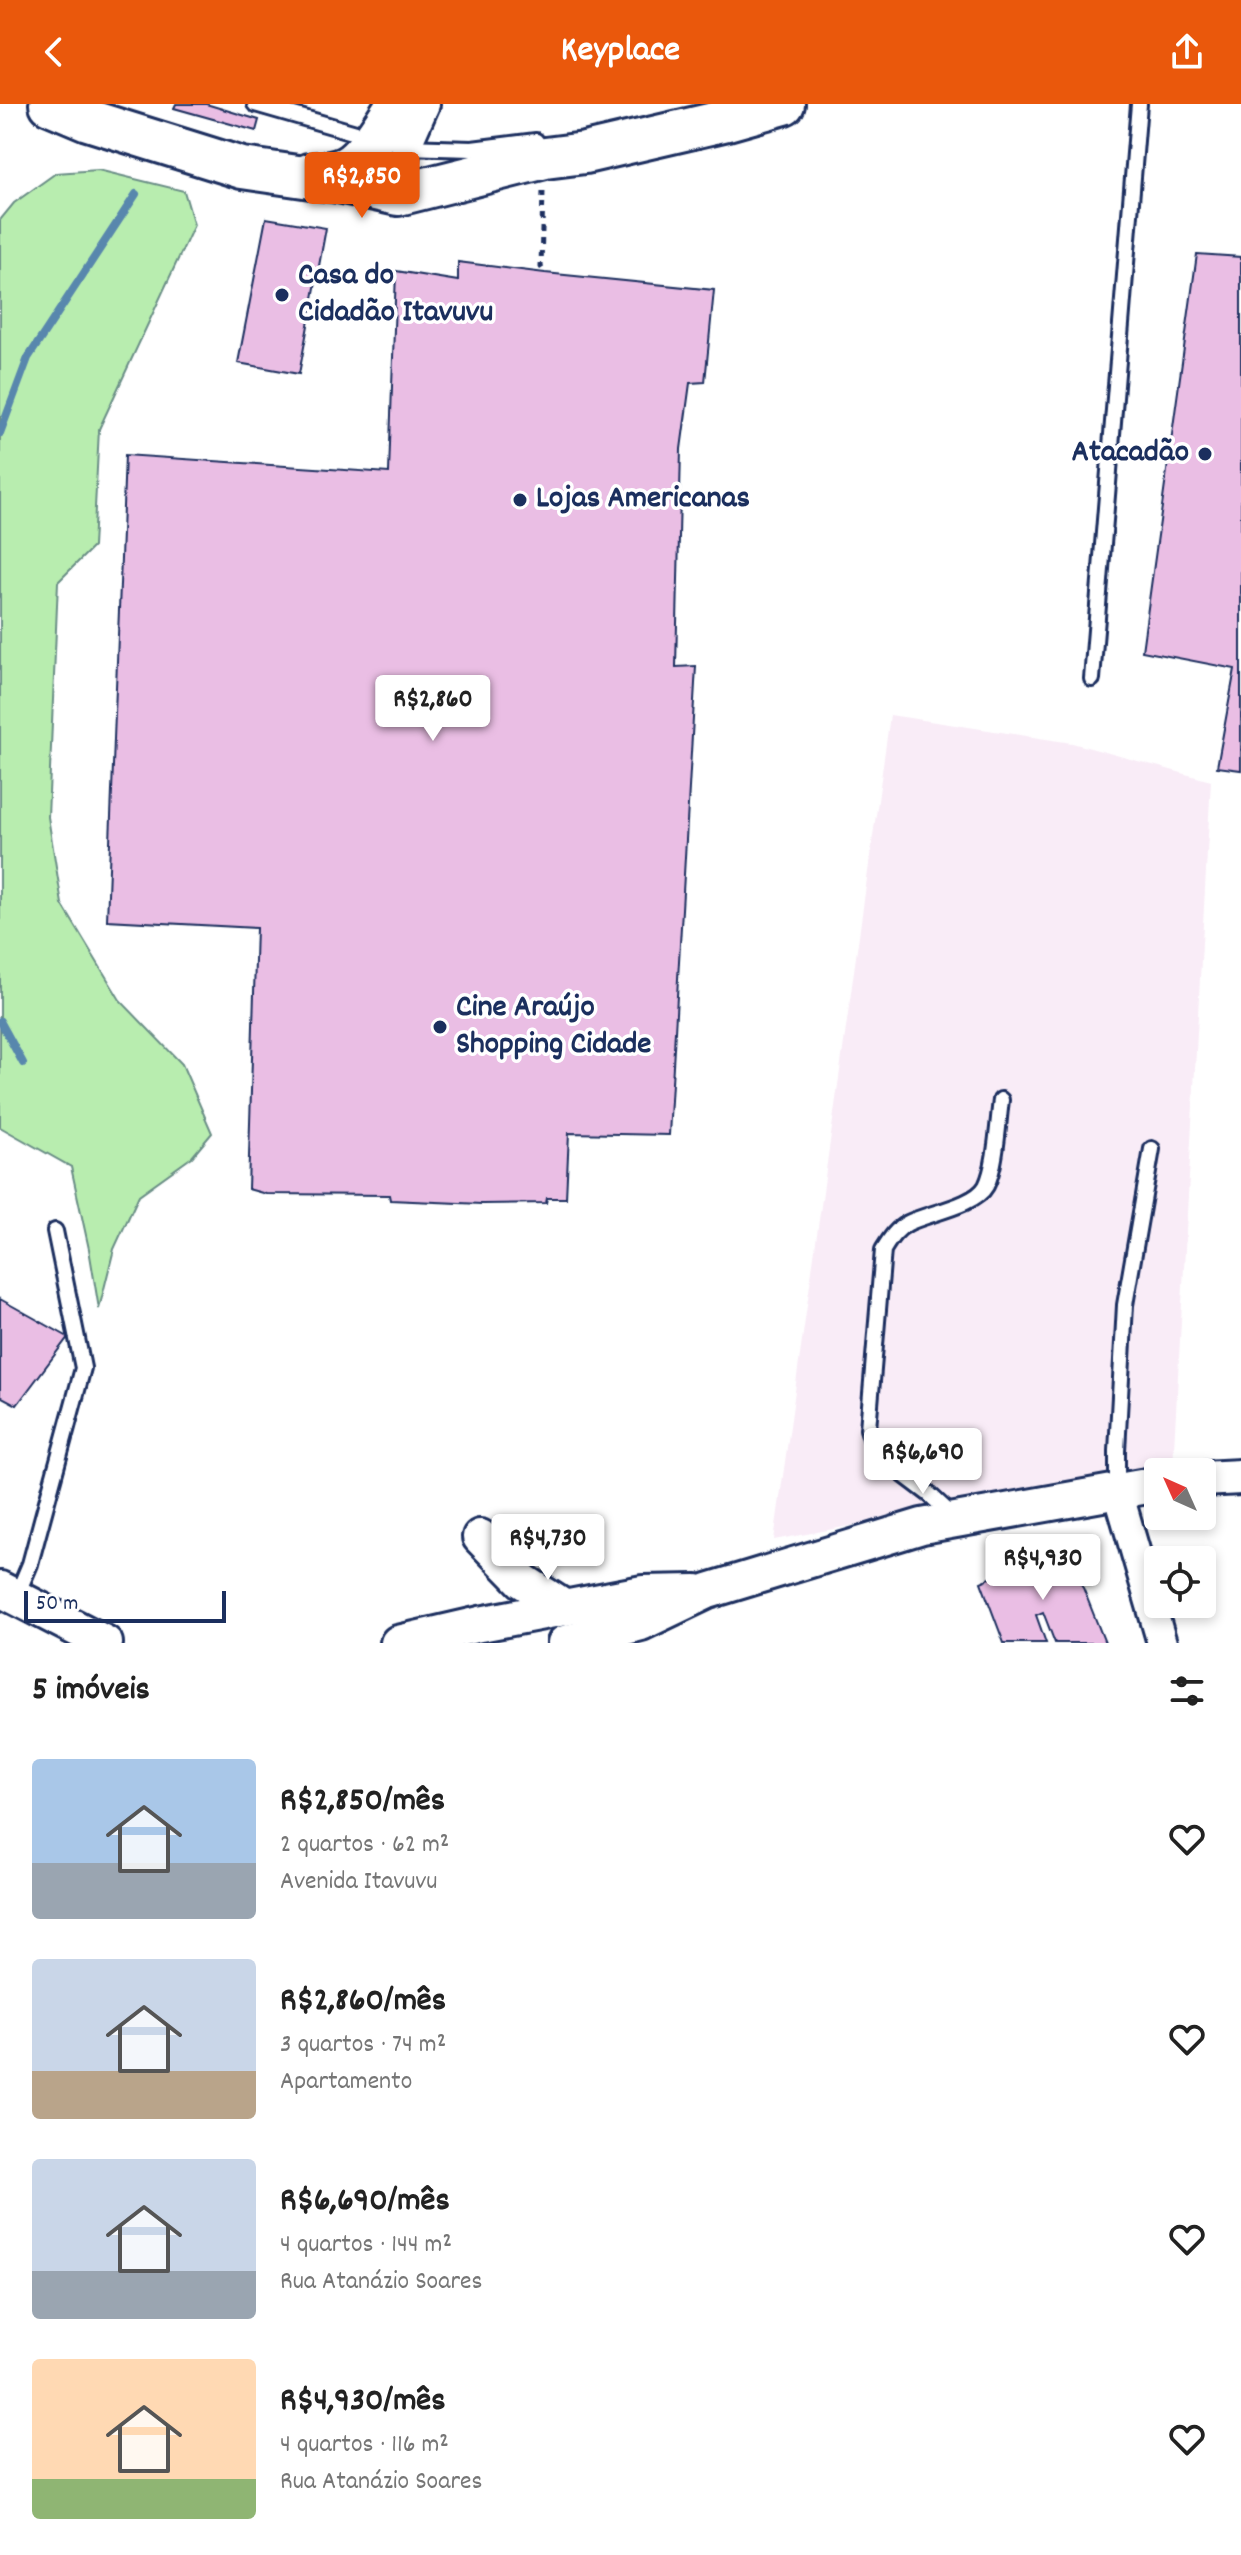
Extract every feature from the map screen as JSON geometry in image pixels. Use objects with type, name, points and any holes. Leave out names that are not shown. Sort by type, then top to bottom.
[{"type":"main road","points":[[50,104],[84,112],[242,168],[339,182],[398,195],[545,158],[585,153],[727,120],[784,104]]},
{"type":"main road","points":[[290,175],[331,172],[349,166],[392,135]]},
{"type":"street","points":[[398,195],[392,135],[425,104]]},
{"type":"street","points":[[1216,1478],[1241,1477]]},
{"type":"street","points":[[398,1643],[478,1633],[565,1608],[643,1593],[708,1591],[922,1526],[1144,1487]]},
{"type":"street","points":[[1118,1492],[1162,1643]]},
{"type":"street","points":[[480,1537],[523,1581],[565,1608]]},
{"type":"street","points":[[565,1643],[646,1633],[708,1591]]},
{"type":"street","points":[[8,1593],[68,1635],[105,1643]]},
{"type":"lane","points":[[255,104],[392,135],[472,149],[548,139]]},
{"type":"lane","points":[[639,125],[774,104]]},
{"type":"lane","points":[[1092,679],[1139,104]]},
{"type":"lane","points":[[957,1520],[929,1494],[876,1454],[868,1429],[883,1250],[894,1234],[907,1224],[972,1199],[985,1189],[990,1176],[1001,1100]]},
{"type":"lane","points":[[1118,1492],[1117,1451],[1125,1305],[1152,1149]]},
{"type":"lane","points":[[8,1593],[30,1564],[83,1368],[55,1231]]},
{"type":"path","points":[[542,224],[541,267],[545,273]]},
{"type":"shaded area","points":[[890,715],[1072,743],[1211,781],[1173,1458],[1144,1458],[1144,1471],[774,1540]]},
{"type":"green space","points":[[98,170],[184,191],[194,225],[99,429],[93,547],[58,582],[48,817],[62,904],[120,1000],[182,1064],[212,1133],[192,1157],[139,1195],[114,1249],[99,1309],[71,1167],[0,1127],[0,220],[14,203],[56,173]]},
{"type":"building","points":[[176,104],[206,104],[259,120],[256,131],[174,108]]},
{"type":"building","name":"Casa do Cidadão Itavuvu","points":[[266,218],[326,228],[299,374],[238,363]]},
{"type":"building","name":"Atacadão","points":[[1197,254],[1241,257],[1241,770],[1217,767],[1235,669],[1142,651]]},
{"type":"building","points":[[458,262],[714,290],[705,382],[690,383],[681,449],[676,667],[696,666],[669,1135],[569,1133],[566,1198],[547,1198],[546,1203],[482,1204],[390,1200],[389,1195],[266,1194],[248,1189],[256,928],[107,920],[125,455],[389,473],[396,271],[458,281]]},
{"type":"building","points":[[0,1299],[68,1337],[17,1405],[0,1396]]},
{"type":"building","points":[[1066,1545],[1105,1643],[1055,1643],[1043,1612],[1036,1615],[1046,1643],[1004,1643],[981,1582]]},
{"type":"waterway","points":[[0,433],[28,358],[136,194]]},
{"type":"waterway","points":[[0,1021],[23,1063]]},
{"type":"place","name":"Casa do Cidadão Itavuvu","points":[[282,295]]},
{"type":"place","name":"Atacadão","points":[[1205,454]]},
{"type":"place","name":"Lojas Americanas","points":[[520,500]]},
{"type":"place","name":"Cine Araújo Shopping Cidade","points":[[440,1027]]}]
